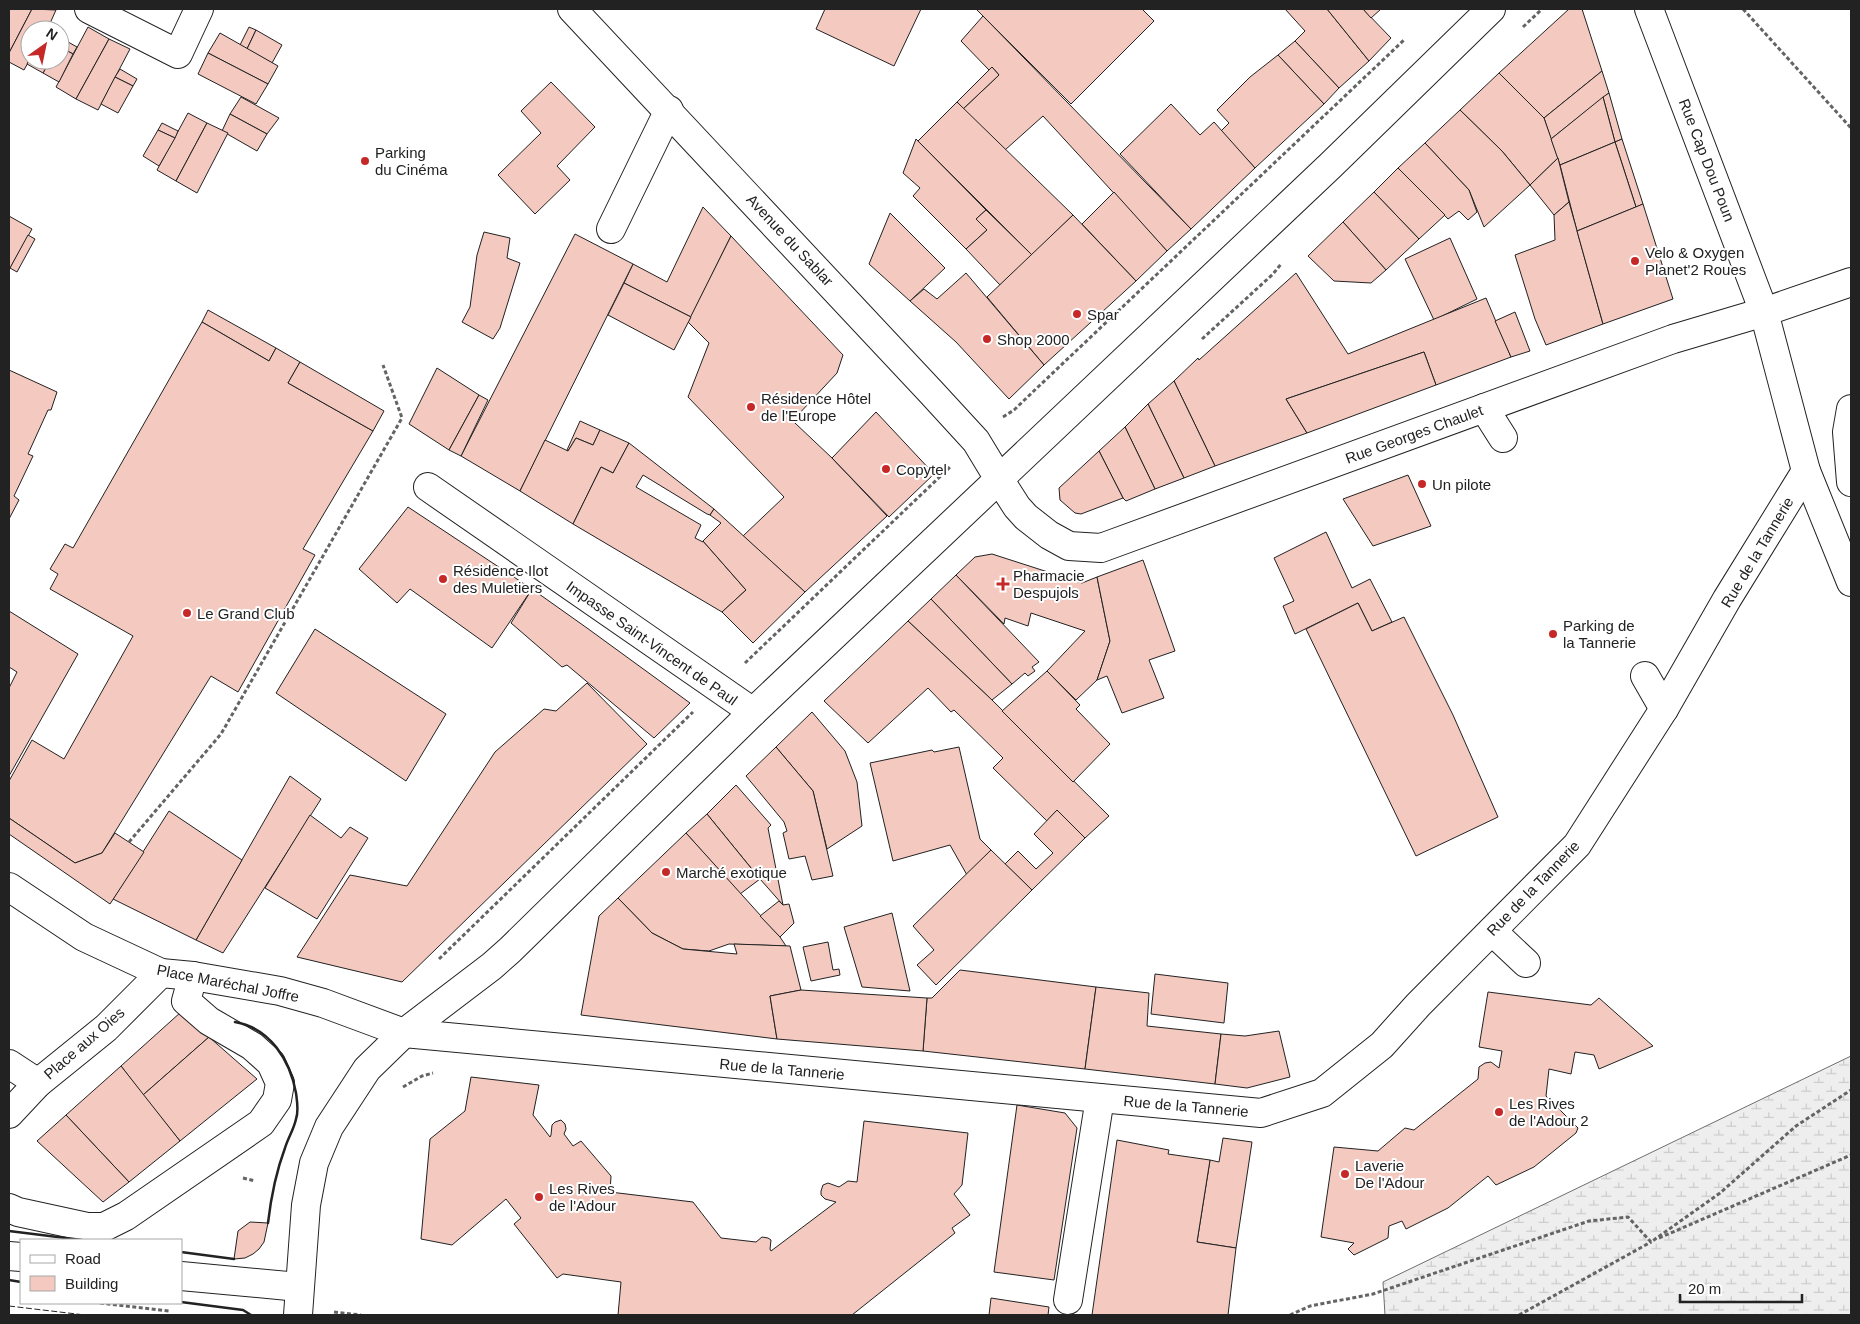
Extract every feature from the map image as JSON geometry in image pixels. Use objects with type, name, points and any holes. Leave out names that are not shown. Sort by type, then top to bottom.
[{"type":"main road","points":[[90,9],[178,54],[199,9]]},
{"type":"main road","name":"Avenue du Sablar","points":[[572,9],[669,110],[976,441],[1000,479]]},
{"type":"main road","points":[[298,1315],[306,1206],[314,1163],[329,1127],[367,1069],[404,1033],[498,961],[753,712],[1324,171],[1491,9]]},
{"type":"main road","name":"Rue Cap Dou Poun","points":[[1649,9],[1764,312],[1806,471],[1851,582]]},
{"type":"main road","points":[[611,229],[669,110]]},
{"type":"main road","name":"Rue Georges Chaulet","points":[[1000,479],[1016,507],[1049,535],[1069,546],[1101,548],[1686,335],[1764,312],[1851,282]]},
{"type":"main road","points":[[1484,408],[1503,438]]},
{"type":"main road","points":[[1851,409],[1847,432],[1851,482]]},
{"type":"main road","name":"Rue de la Tannerie","points":[[404,1033],[1261,1113],[1322,1093],[1382,1045],[1418,1005],[1577,845],[1664,709],[1727,600],[1806,471]]},
{"type":"main road","name":"Impasse Saint-Vincent de Paul","points":[[428,487],[753,712]]},
{"type":"main road","points":[[1645,676],[1664,709]]},
{"type":"main road","name":"Place Maréchal Joffre","points":[[9,887],[84,937],[161,973],[193,976],[288,994],[323,1003],[404,1033]]},
{"type":"main road","points":[[1492,931],[1526,963]]},
{"type":"main road","name":"Place aux Oies","points":[[9,1114],[38,1082],[106,1028],[161,973]]},
{"type":"main road","points":[[9,1208],[18,1212],[87,1227],[104,1227],[126,1216],[261,1123],[277,1100],[280,1083],[271,1063],[252,1046],[209,1021],[186,1001],[193,976]]},
{"type":"main road","points":[[9,1064],[38,1082]]},
{"type":"main road","points":[[1068,1300],[1100,1098]]},
{"type":"main road","points":[[182,1276],[299,1287]]},
{"type":"path","points":[[1743,9],[1851,128]]},
{"type":"path","points":[[1000,419],[1014,410],[1409,36]]},
{"type":"path","points":[[129,842],[221,734],[402,418],[383,365]]},
{"type":"path","points":[[740,667],[950,466]]},
{"type":"path","points":[[434,963],[694,710]]},
{"type":"path","points":[[402,1087],[422,1076],[439,1072]]},
{"type":"path","points":[[1651,1242],[1720,1193],[1796,1126],[1851,1090]]},
{"type":"path","points":[[1519,1315],[1651,1242],[1851,1155]]},
{"type":"path","points":[[1290,1315],[1310,1306],[1373,1294],[1589,1221],[1628,1217],[1651,1242]]},
{"type":"path","points":[[108,1304],[174,1312]]},
{"type":"path","points":[[341,1312],[361,1315]]},
{"type":"green space","points":[[1851,1056],[1851,1315],[1385,1315],[1383,1282]]},
{"type":"building","points":[[9,9],[32,9],[26,20],[20,20],[20,32],[9,53]]},
{"type":"building","points":[[32,9],[56,10],[52,20],[26,20]]},
{"type":"building","points":[[825,9],[921,9],[894,66],[816,29]]},
{"type":"building","points":[[976,9],[1142,9],[1154,21],[1071,104]]},
{"type":"building","points":[[1285,9],[1327,9],[1369,61],[1339,88],[1295,41],[1305,31]]},
{"type":"building","points":[[1327,9],[1363,9],[1391,38],[1369,61]]},
{"type":"building","points":[[1363,9],[1381,9],[1371,18]]},
{"type":"building","points":[[1569,9],[1582,9],[1602,71],[1544,118],[1499,73]]},
{"type":"building","points":[[983,16],[1191,229],[1167,251],[1043,116],[1005,150],[963,109],[999,75],[992,67],[989,70],[961,41]]},
{"type":"building","points":[[88,27],[109,39],[76,99],[56,87],[65,70],[70,70],[70,61]]},
{"type":"building","points":[[249,27],[256,30],[247,49],[240,45]]},
{"type":"building","points":[[256,30],[282,45],[272,63],[247,49]]},
{"type":"building","points":[[20,32],[20,68],[9,62],[9,53]]},
{"type":"building","points":[[220,33],[278,66],[268,84],[208,53]]},
{"type":"building","points":[[109,39],[130,49],[98,110],[76,99]]},
{"type":"building","points":[[1295,41],[1339,88],[1324,104],[1278,55]]},
{"type":"building","points":[[70,43],[77,47],[73,54],[70,52]]},
{"type":"building","points":[[208,53],[268,84],[256,104],[198,74]]},
{"type":"building","points":[[1278,55],[1324,104],[1255,168],[1221,131],[1229,123],[1217,110],[1250,77]]},
{"type":"building","points":[[992,67],[999,75],[963,109],[957,102]]},
{"type":"building","points":[[120,69],[137,79],[133,86],[115,77]]},
{"type":"building","points":[[45,70],[65,70],[59,82],[43,73]]},
{"type":"building","points":[[1602,71],[1609,93],[1551,139],[1544,118]]},
{"type":"building","points":[[1499,73],[1544,118],[1558,158],[1530,185],[1502,151],[1460,110]]},
{"type":"building","points":[[115,77],[133,86],[118,113],[101,104]]},
{"type":"building","points":[[551,82],[595,127],[557,166],[570,180],[535,214],[498,175],[541,133],[521,111]]},
{"type":"building","points":[[1609,93],[1622,139],[1615,142],[1603,97]]},
{"type":"building","points":[[241,97],[279,118],[267,134],[230,114]]},
{"type":"building","points":[[1603,97],[1615,142],[1560,165],[1551,139]]},
{"type":"building","points":[[957,102],[1073,215],[1032,255],[918,141]]},
{"type":"building","points":[[1171,104],[1200,135],[1214,122],[1255,168],[1191,229],[1120,154]]},
{"type":"building","points":[[1460,110],[1502,151],[1530,185],[1484,227],[1469,190],[1425,143]]},
{"type":"building","points":[[188,113],[207,123],[176,181],[157,170]]},
{"type":"building","points":[[230,114],[267,134],[257,151],[222,131]]},
{"type":"building","points":[[162,123],[178,131],[175,138],[158,130]]},
{"type":"building","points":[[207,123],[228,133],[197,193],[176,181]]},
{"type":"building","points":[[158,130],[175,138],[159,166],[143,156]]},
{"type":"building","points":[[916,139],[986,210],[976,219],[987,230],[966,249],[913,196],[920,188],[903,173]]},
{"type":"building","points":[[1622,139],[1643,204],[1636,207],[1615,142]]},
{"type":"building","points":[[1615,142],[1636,207],[1577,231],[1560,165]]},
{"type":"building","points":[[1425,143],[1469,190],[1477,212],[1468,220],[1459,211],[1448,219],[1398,168]]},
{"type":"building","points":[[1558,158],[1569,202],[1554,215],[1530,185]]},
{"type":"building","points":[[1398,168],[1445,215],[1419,239],[1374,192]]},
{"type":"building","points":[[1114,192],[1167,251],[1136,281],[1082,224]]},
{"type":"building","points":[[1374,192],[1419,239],[1386,270],[1343,222]]},
{"type":"building","points":[[1569,202],[1603,324],[1546,345],[1535,319],[1515,255],[1555,240],[1554,215]]},
{"type":"building","points":[[1643,204],[1673,299],[1603,324],[1577,231]]},
{"type":"building","points":[[703,207],[731,236],[691,317],[624,283],[633,264],[667,282]]},
{"type":"building","points":[[986,210],[1032,255],[1000,285],[966,249],[987,230],[976,219]]},
{"type":"building","points":[[890,213],[945,268],[910,301],[869,264]]},
{"type":"building","points":[[1073,215],[1136,281],[1044,365],[987,297]]},
{"type":"building","points":[[9,216],[32,229],[9,270]]},
{"type":"building","points":[[1343,222],[1386,270],[1371,283],[1334,281],[1308,256]]},
{"type":"building","points":[[484,232],[510,238],[507,258],[520,263],[500,328],[493,339],[462,322],[470,307],[477,255]]},
{"type":"building","points":[[575,234],[633,264],[520,491],[461,456]]},
{"type":"building","points":[[28,235],[35,239],[17,272],[10,268]]},
{"type":"building","name":"Résidence Hôtel de l'Europe","points":[[731,236],[843,355],[837,373],[797,416],[795,423],[832,458],[887,516],[805,592],[743,536],[784,497],[688,397],[709,343],[688,322]]},
{"type":"building","points":[[1450,238],[1477,299],[1434,320],[1405,259]]},
{"type":"building","points":[[966,273],[1044,365],[1009,399],[956,342],[910,301],[924,289],[937,299]]},
{"type":"building","points":[[1296,273],[1348,354],[1486,298],[1511,357],[1436,385],[1424,352],[1286,399],[1307,433],[1215,466],[1174,381]]},
{"type":"building","points":[[624,283],[691,317],[674,350],[608,315]]},
{"type":"building","points":[[208,310],[276,348],[269,361],[202,322]]},
{"type":"building","points":[[1515,312],[1530,351],[1511,357],[1495,321]]},
{"type":"building","name":"Le Grand Club","points":[[202,322],[269,361],[276,348],[300,362],[288,383],[373,431],[303,549],[315,555],[238,692],[211,676],[102,853],[75,863],[9,818],[9,781],[32,740],[64,759],[133,636],[50,589],[58,574],[50,569],[65,544],[73,548]]},
{"type":"building","points":[[1424,352],[1436,385],[1307,433],[1286,399]]},
{"type":"building","points":[[300,362],[384,411],[373,431],[288,383]]},
{"type":"building","points":[[437,368],[479,395],[449,450],[409,424]]},
{"type":"building","points":[[9,370],[57,392],[51,410],[48,410],[28,454],[33,456],[14,496],[19,500],[9,519]]},
{"type":"building","points":[[1174,381],[1215,466],[1184,478],[1148,404]]},
{"type":"building","points":[[479,395],[488,400],[461,456],[449,450]]},
{"type":"building","points":[[1148,404],[1184,478],[1155,489],[1125,427]]},
{"type":"building","points":[[876,412],[934,474],[889,517],[832,458]]},
{"type":"building","points":[[580,421],[600,430],[593,445],[576,438],[568,451],[567,450]]},
{"type":"building","points":[[1125,427],[1155,489],[1126,501],[1099,451]]},
{"type":"building","points":[[600,430],[629,443],[613,473],[601,467],[573,524],[520,491],[545,440],[568,451],[576,438],[593,445]]},
{"type":"building","points":[[629,443],[714,509],[710,515],[707,514],[643,475],[636,487],[701,525],[695,538],[703,541],[746,590],[722,612],[573,524],[601,467],[613,473]]},
{"type":"building","points":[[1099,451],[1123,498],[1081,514],[1075,513],[1060,500],[1059,488]]},
{"type":"building","points":[[1408,475],[1431,526],[1373,546],[1343,499]]},
{"type":"building","name":"Résidence Ilot des Muletiers","points":[[408,507],[532,589],[492,648],[410,589],[397,603],[359,569]]},
{"type":"building","points":[[714,509],[805,592],[753,643],[722,612],[746,590],[703,541],[721,523],[710,515]]},
{"type":"building","points":[[1326,532],[1352,588],[1370,579],[1392,622],[1372,631],[1358,603],[1295,634],[1283,606],[1294,601],[1274,558]]},
{"type":"building","points":[[992,554],[1082,583],[1097,577],[1110,641],[1097,680],[1076,700],[1047,671],[1085,631],[1031,613],[1028,626],[1005,618],[1004,624],[956,575],[975,557]]},
{"type":"building","points":[[1143,560],[1175,651],[1149,660],[1164,698],[1122,713],[1107,676],[1097,680],[1110,641],[1097,577]]},
{"type":"building","points":[[956,575],[1039,662],[1032,667],[1035,671],[1028,676],[1025,673],[1012,684],[931,599]]},
{"type":"building","points":[[532,589],[690,703],[654,738],[567,665],[562,667],[511,623]]},
{"type":"building","points":[[931,599],[1012,684],[992,700],[908,621]]},
{"type":"building","points":[[1358,603],[1372,631],[1404,617],[1453,715],[1498,817],[1416,856],[1306,629]]},
{"type":"building","points":[[9,611],[78,654],[9,776],[9,688],[17,672],[9,667]]},
{"type":"building","points":[[908,621],[992,700],[1109,816],[1085,838],[1057,810],[1047,821],[993,768],[1003,758],[954,710],[951,712],[928,688],[868,743],[824,701]]},
{"type":"building","points":[[315,629],[446,714],[406,781],[276,693]]},
{"type":"building","points":[[1047,671],[1080,705],[1076,709],[1110,744],[1073,782],[1002,711]]},
{"type":"building","points":[[587,683],[647,744],[402,982],[297,957],[350,875],[407,886],[495,752],[544,709],[556,711]]},
{"type":"building","points":[[812,712],[845,751],[857,782],[862,826],[827,849],[813,791],[776,747]]},
{"type":"building","points":[[776,747],[813,791],[833,876],[812,880],[805,856],[789,859],[783,833],[787,831],[784,822],[746,776]]},
{"type":"building","points":[[959,747],[980,839],[991,850],[967,875],[950,845],[893,861],[870,763],[932,750],[934,752]]},
{"type":"building","points":[[290,776],[321,799],[223,953],[196,940]]},
{"type":"building","points":[[736,785],[771,825],[768,828],[783,905],[707,814]]},
{"type":"building","points":[[1057,810],[1085,838],[1032,890],[1005,864],[1018,851],[1036,869],[1053,853],[1034,834]]},
{"type":"building","points":[[169,811],[242,860],[196,940],[113,899]]},
{"type":"building","points":[[707,814],[760,879],[740,894],[686,833]]},
{"type":"building","points":[[310,815],[341,838],[350,827],[368,838],[317,919],[265,888]]},
{"type":"building","points":[[9,818],[75,863],[102,853],[115,833],[144,852],[110,904],[9,834]]},
{"type":"building","points":[[686,833],[786,946],[729,944],[709,951],[683,949],[652,933],[618,898]]},
{"type":"building","points":[[991,850],[1032,890],[936,985],[917,965],[934,950],[913,926]]},
{"type":"building","points":[[618,898],[652,933],[683,949],[737,954],[734,944],[790,946],[801,990],[770,996],[777,1039],[581,1015],[599,916]]},
{"type":"building","points":[[779,901],[783,905],[789,904],[794,923],[780,937],[760,916]]},
{"type":"building","points":[[892,913],[910,991],[862,987],[844,927]]},
{"type":"building","points":[[828,942],[833,970],[839,969],[840,975],[811,981],[803,947]]},
{"type":"building","points":[[960,970],[1096,987],[1085,1069],[923,1051],[927,998],[932,998]]},
{"type":"building","points":[[1155,974],[1228,983],[1224,1023],[1151,1014]]},
{"type":"building","points":[[1096,987],[1149,993],[1147,1026],[1221,1034],[1215,1084],[1085,1069]]},
{"type":"building","points":[[801,990],[927,998],[923,1051],[777,1039],[770,996]]},
{"type":"building","name":"Les Rives de l'Adour 2","points":[[1488,992],[1591,1005],[1599,998],[1653,1046],[1599,1069],[1594,1055],[1575,1052],[1571,1074],[1549,1069],[1546,1096],[1578,1128],[1576,1133],[1534,1167],[1496,1185],[1488,1176],[1448,1208],[1406,1229],[1402,1221],[1389,1226],[1388,1238],[1354,1255],[1348,1249],[1354,1243],[1321,1237],[1334,1147],[1378,1151],[1405,1128],[1414,1130],[1478,1079],[1479,1067],[1491,1062],[1499,1068],[1502,1051],[1479,1047]]},
{"type":"building","points":[[181,1012],[209,1037],[143,1095],[121,1066]]},
{"type":"building","points":[[1279,1031],[1290,1077],[1247,1088],[1215,1084],[1221,1034],[1245,1036]]},
{"type":"building","points":[[209,1037],[257,1079],[180,1141],[143,1095]]},
{"type":"building","points":[[121,1066],[180,1141],[129,1182],[66,1115]]},
{"type":"building","name":"Les Rives de l'Adour","points":[[471,1077],[539,1085],[533,1115],[550,1137],[552,1125],[555,1122],[561,1120],[565,1124],[564,1134],[573,1146],[581,1141],[611,1176],[610,1192],[693,1202],[721,1238],[756,1242],[762,1237],[768,1238],[771,1240],[771,1251],[836,1202],[825,1199],[821,1195],[823,1185],[828,1183],[839,1187],[848,1181],[857,1182],[864,1121],[968,1133],[962,1185],[954,1194],[970,1215],[952,1228],[955,1233],[852,1315],[618,1315],[621,1282],[563,1274],[557,1278],[514,1224],[521,1218],[506,1199],[452,1245],[421,1239],[430,1139],[465,1111]]},
{"type":"building","points":[[1017,1105],[1065,1113],[1077,1128],[1054,1280],[994,1272]]},
{"type":"building","points":[[66,1115],[129,1182],[103,1202],[37,1141]]},
{"type":"building","points":[[1223,1138],[1252,1142],[1236,1248],[1197,1242],[1210,1160],[1219,1162]]},
{"type":"building","points":[[1117,1140],[1169,1150],[1168,1154],[1210,1160],[1197,1242],[1236,1248],[1228,1315],[1092,1315]]},
{"type":"building","points":[[250,1222],[268,1223],[264,1242],[253,1254],[245,1258],[234,1259],[238,1231]]},
{"type":"building","points":[[991,1298],[1049,1307],[1048,1315],[989,1315]]},
{"type":"fence","points":[[9,1306],[85,1315]]},
{"type":"wall","points":[[235,1022],[247,1025],[258,1031],[276,1047],[289,1069],[296,1093],[297,1116],[276,1175],[268,1223]]},
{"type":"wall","points":[[9,1231],[74,1239]]},
{"type":"wall","points":[[182,1252],[234,1259]]},
{"type":"wall","points":[[9,1280],[20,1282]]},
{"type":"wall","points":[[182,1302],[243,1310],[251,1315]]},
{"type":"place","name":"Parking du Cinéma","points":[[365,161]]},
{"type":"place","name":"Velo & Oxygen Planet'2 Roues","points":[[1635,261]]},
{"type":"place","name":"Spar","points":[[1077,314]]},
{"type":"place","name":"Shop 2000","points":[[987,339]]},
{"type":"place","name":"Résidence Hôtel de l'Europe","points":[[751,407]]},
{"type":"place","name":"Copytel","points":[[886,469]]},
{"type":"place","name":"Un pilote","points":[[1422,484]]},
{"type":"place","name":"Résidence Ilot des Muletiers","points":[[443,579]]},
{"type":"place","name":"Pharmacie Despujols","points":[[1003,584]]},
{"type":"place","name":"Le Grand Club","points":[[187,613]]},
{"type":"place","name":"Parking de la Tannerie","points":[[1553,634]]},
{"type":"place","name":"Marché exotique","points":[[666,872]]},
{"type":"place","name":"Les Rives de l'Adour 2","points":[[1499,1112]]},
{"type":"place","name":"Laverie De l'Adour","points":[[1345,1174]]},
{"type":"place","name":"Les Rives de l'Adour","points":[[539,1197]]}]
